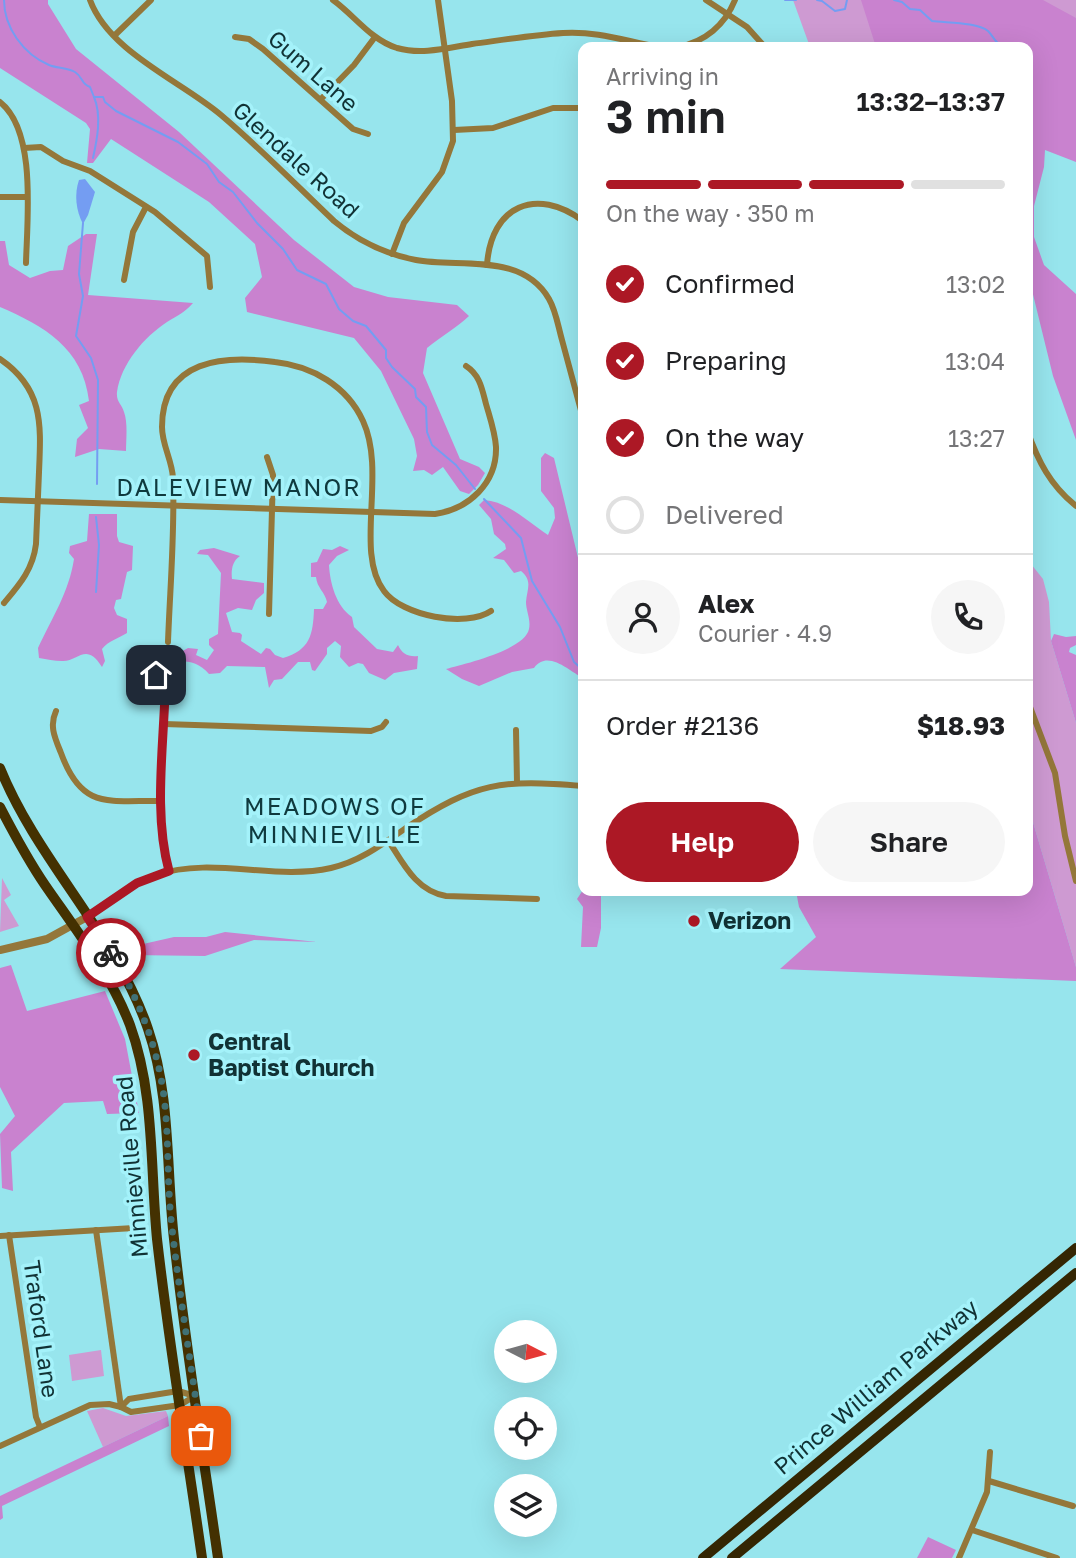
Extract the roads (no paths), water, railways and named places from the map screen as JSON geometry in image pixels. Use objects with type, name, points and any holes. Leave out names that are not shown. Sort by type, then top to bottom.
[{"type":"highway","name":"Prince William Parkway","points":[[703,1558],[1076,1248]]},
{"type":"highway","name":"Prince William Parkway","points":[[732,1558],[1076,1273]]},
{"type":"main road","name":"Minnieville Road","points":[[0,768],[22,817],[121,970],[135,996],[155,1053],[164,1098],[176,1264],[218,1558]]},
{"type":"main road","name":"Minnieville Road","points":[[0,807],[26,855],[74,925],[122,1005],[141,1059],[150,1121],[161,1272],[202,1558]]},
{"type":"street","name":"Glendale Road","points":[[90,0],[97,16],[146,63],[220,114],[343,228],[366,243],[392,254],[426,262],[499,266],[520,272],[536,283],[548,297],[554,311],[578,400]]},
{"type":"street","points":[[115,35],[151,0]]},
{"type":"street","points":[[333,0],[375,37],[389,45],[408,50],[445,48],[541,35],[584,33],[639,42]]},
{"type":"street","points":[[392,254],[404,223],[447,162],[454,130],[438,0]]},
{"type":"street","points":[[706,0],[756,35],[761,42]]},
{"type":"street","points":[[695,42],[708,36],[728,14],[735,0]]},
{"type":"street","name":"Gum Lane","points":[[235,37],[249,39],[263,48],[353,129],[368,134]]},
{"type":"street","points":[[321,99],[354,65],[375,37]]},
{"type":"street","points":[[0,102],[15,124],[24,148],[27,197],[26,263]]},
{"type":"street","points":[[454,130],[493,128],[553,107],[578,108]]},
{"type":"street","points":[[24,148],[44,148],[63,161],[90,171],[146,206],[206,254],[210,287]]},
{"type":"street","points":[[0,197],[27,197]]},
{"type":"street","points":[[487,265],[494,232],[502,219],[520,206],[531,203],[550,204],[567,209],[578,217]]},
{"type":"street","points":[[124,280],[133,232],[146,206]]},
{"type":"street","points":[[0,359],[24,380],[38,410],[40,437],[36,544],[31,566],[4,603]]},
{"type":"street","points":[[168,642],[172,467],[162,428],[167,399],[177,382],[192,369],[210,362],[266,361],[301,366],[323,377],[350,400],[362,419],[371,443],[372,562],[378,582],[389,597],[406,610],[425,616],[474,618],[491,611]]},
{"type":"street","points":[[0,500],[445,512],[469,502],[484,486],[492,469],[496,444],[479,379],[466,366]]},
{"type":"street","points":[[1033,445],[1047,475],[1076,506]]},
{"type":"street","points":[[267,457],[273,475],[270,614]]},
{"type":"street","points":[[156,675],[165,690],[162,832],[169,871]]},
{"type":"street","points":[[57,711],[53,732],[66,767],[78,787],[92,796],[108,800],[162,801]]},
{"type":"street","points":[[1033,714],[1055,774],[1065,836],[1076,881]]},
{"type":"street","points":[[164,724],[370,731],[382,727],[386,722]]},
{"type":"street","points":[[516,730],[517,782]]},
{"type":"street","points":[[0,950],[47,939],[87,917],[137,883],[169,871],[201,868],[304,871],[331,869],[357,859],[462,795],[485,787],[517,782],[578,786]]},
{"type":"street","points":[[388,840],[417,883],[432,892],[446,896],[537,899]]},
{"type":"street","points":[[0,1236],[134,1228]]},
{"type":"street","points":[[96,1230],[121,1407]]},
{"type":"street","name":"Traford Lane","points":[[9,1235],[36,1417],[40,1427]]},
{"type":"street","points":[[121,1407],[129,1399],[178,1391],[195,1396]]},
{"type":"street","points":[[0,1446],[90,1405],[104,1404],[131,1412],[180,1405],[195,1396]]},
{"type":"street","points":[[959,1558],[989,1480],[990,1452]]},
{"type":"street","points":[[989,1480],[1073,1506]]},
{"type":"street","points":[[972,1530],[1057,1558]]},
{"type":"water","points":[[85,179],[95,192],[83,224],[76,197],[79,180]]},
{"type":"waterway","points":[[4,0],[11,30],[23,47],[49,65],[75,72],[90,87],[94,97],[103,97],[116,111],[178,142],[207,164],[219,182],[233,192],[257,223],[283,249],[297,270],[326,284],[339,309],[353,321],[366,326],[386,350],[386,358],[392,367],[415,389],[416,397],[426,407],[427,432],[432,445],[456,465],[475,489]]},
{"type":"waterway","points":[[785,0],[796,0]]},
{"type":"waterway","points":[[817,0],[835,11],[845,9],[847,0]]},
{"type":"waterway","points":[[894,0],[902,2],[910,9],[920,10],[932,21],[983,28],[996,42]]},
{"type":"waterway","points":[[93,158],[98,120],[94,97]]},
{"type":"waterway","points":[[83,223],[79,274],[83,296],[76,336],[91,358],[98,380],[97,484]]},
{"type":"waterway","points":[[484,499],[521,538],[532,581],[560,627],[574,662],[578,666]]},
{"type":"waterway","points":[[96,517],[99,545],[96,592]]},
{"type":"place","name":"Verizon","points":[[694,921]]},
{"type":"place","name":"Central Baptist Church","points":[[194,1055]]},
{"type":"district","name":"DALEVIEW MANOR","points":[[239,488]]},
{"type":"district","name":"MEADOWS OF MINNIEVILLE","points":[[335,821]]}]
